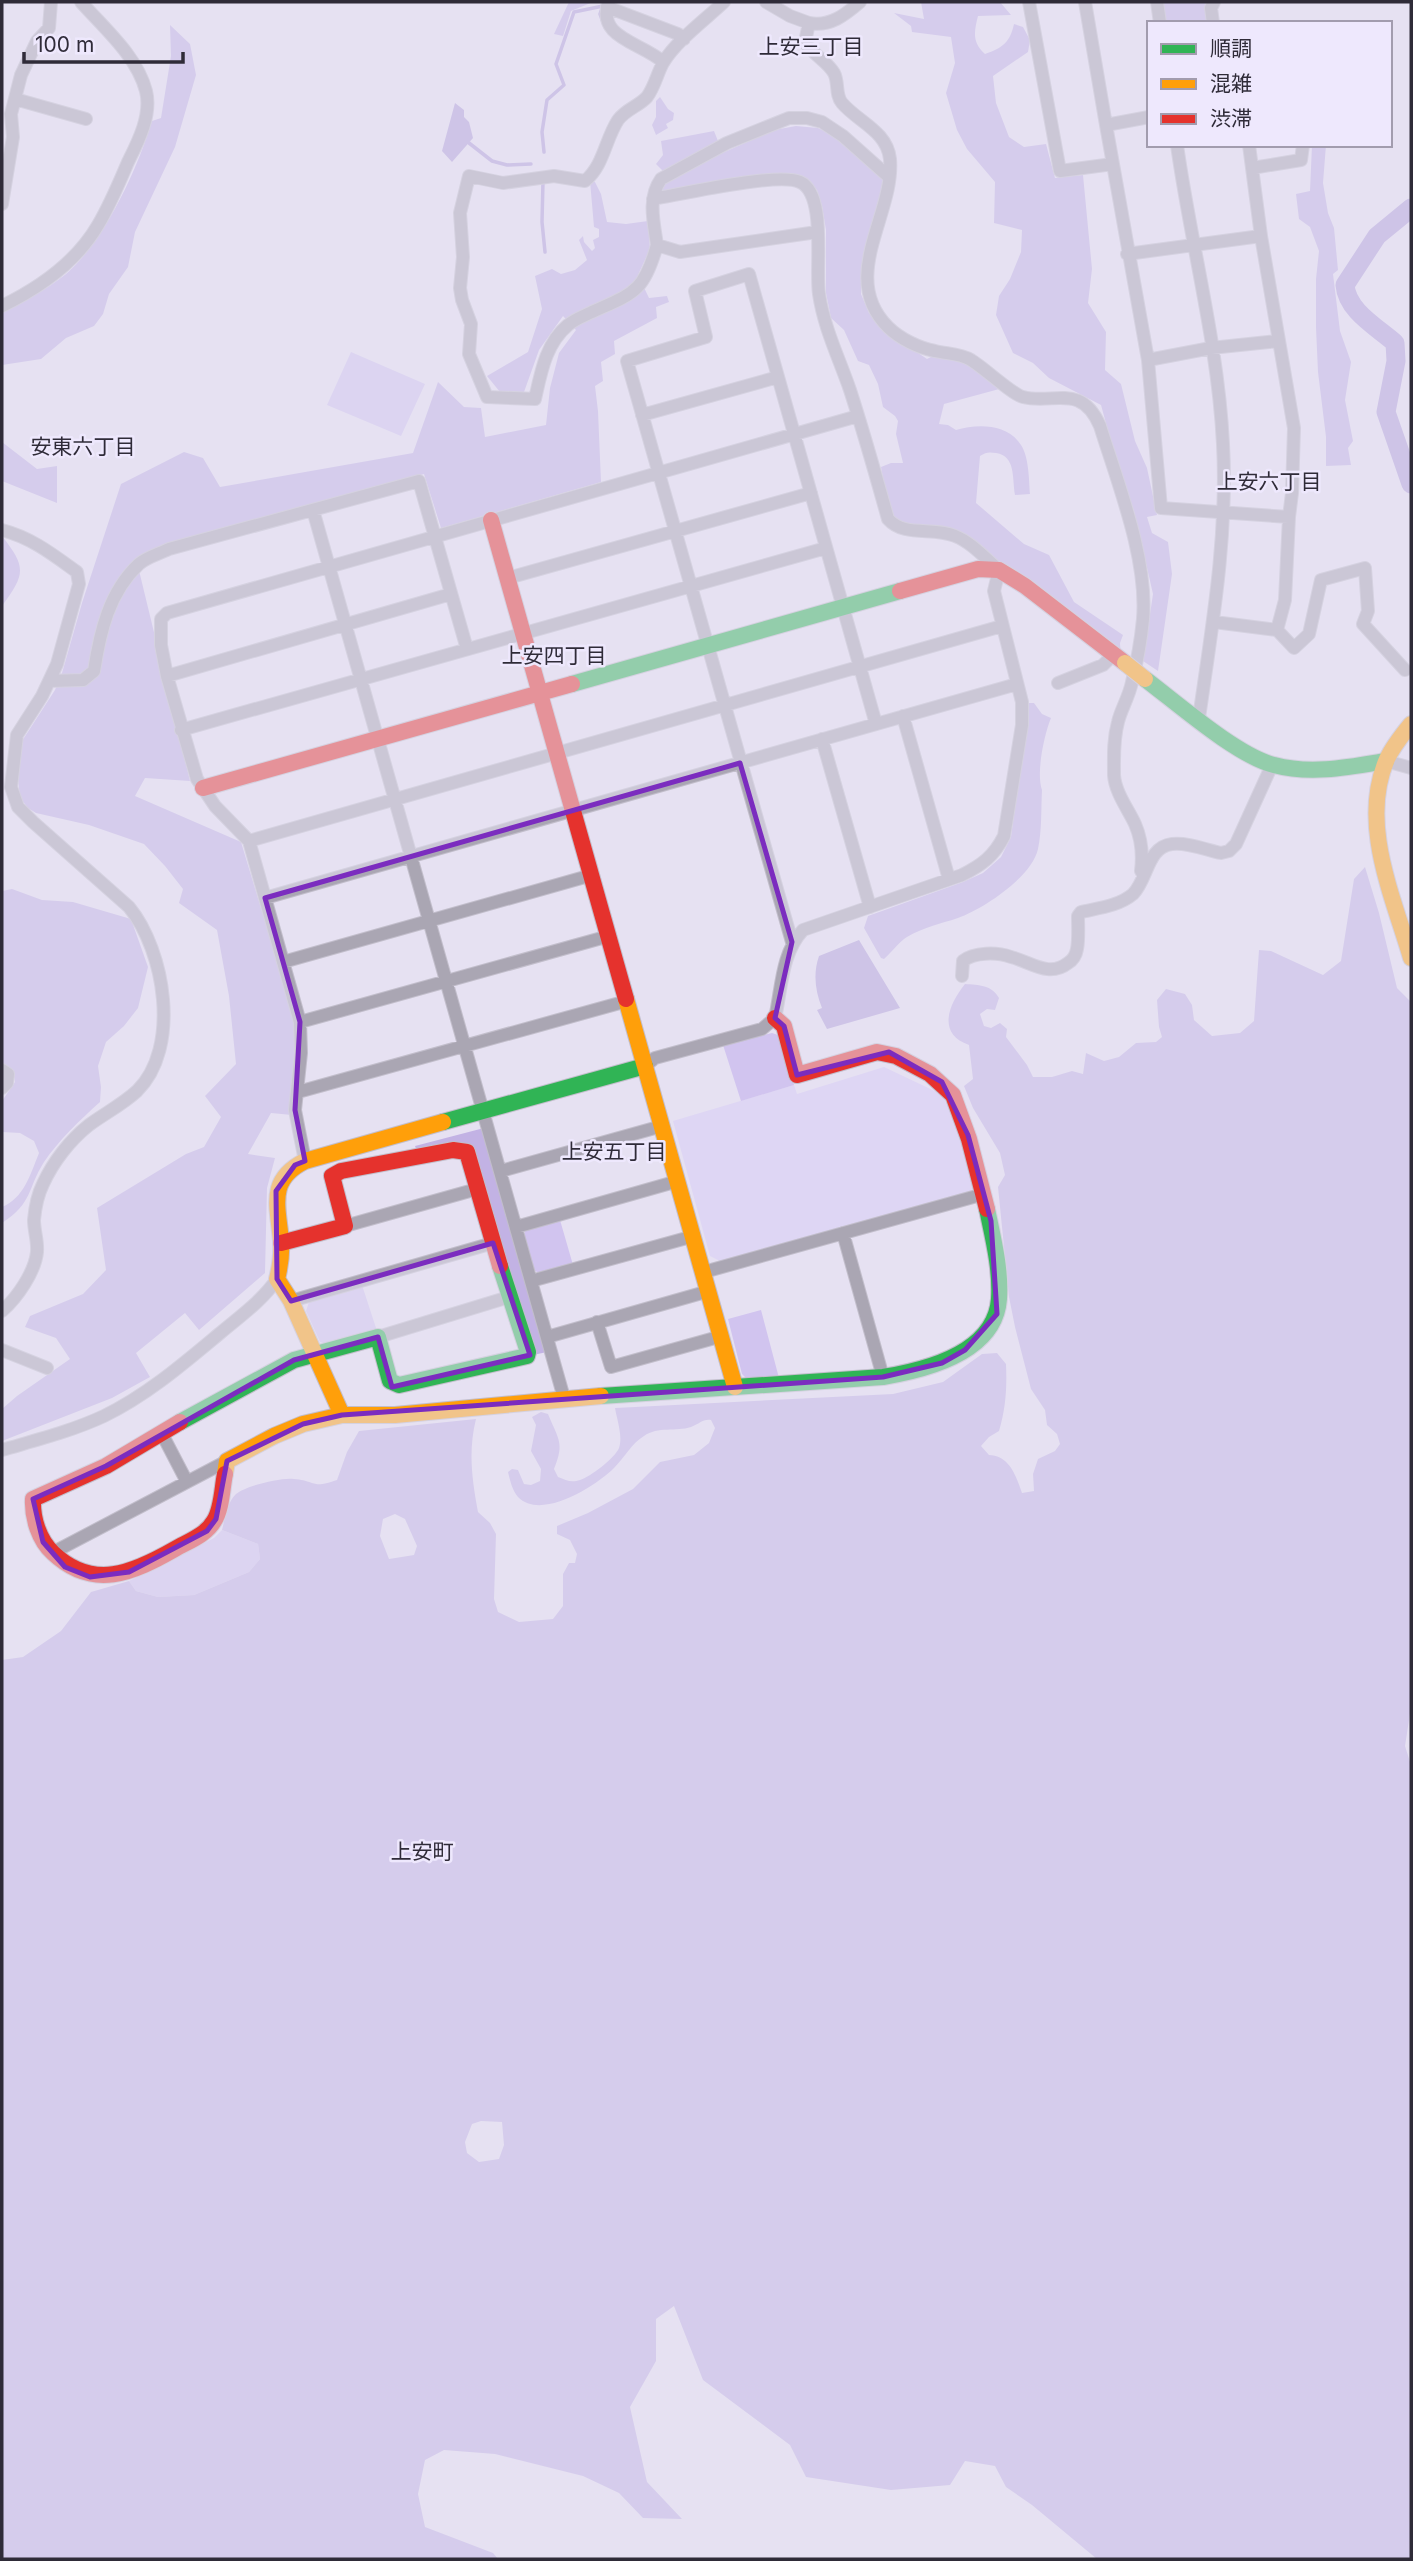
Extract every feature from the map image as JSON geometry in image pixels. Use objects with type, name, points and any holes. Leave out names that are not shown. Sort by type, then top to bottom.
[{"type":"street","points":[[2,204],[13,137],[11,114],[21,75],[37,41],[49,28],[51,2]]},
{"type":"street","points":[[2,306],[43,283],[71,259],[90,237],[108,206],[143,128],[147,94],[141,77],[133,62],[81,2]]},
{"type":"street","points":[[724,2],[663,62],[645,100],[624,112],[616,124],[596,172],[586,181],[554,176],[503,183],[470,176],[462,197],[460,213],[463,257],[460,288],[461,300],[471,324],[469,354],[487,397],[535,399],[543,363],[557,336],[569,323],[633,293],[642,284],[657,245],[653,200],[654,188],[661,179],[727,144],[789,118],[807,118],[822,122],[843,136],[889,177]]},
{"type":"street","points":[[766,2],[809,23],[842,17],[860,2]]},
{"type":"street","points":[[1029,2],[1060,171],[1113,164]]},
{"type":"street","points":[[1085,2],[1127,254],[1148,360],[1161,508],[1289,517]]},
{"type":"street","points":[[1157,2],[1160,21]]},
{"type":"street","points":[[1213,21],[1214,2]]},
{"type":"street","points":[[663,62],[654,54],[611,32],[606,19],[608,4],[684,39]]},
{"type":"street","points":[[809,23],[805,42],[832,70],[841,103],[873,128],[890,158],[889,177],[871,249],[867,279],[878,314],[887,326],[919,347],[970,359],[1020,397],[1067,397],[1074,400],[1096,416],[1100,426],[1128,517],[1144,594],[1143,620],[1132,683],[1126,705],[1118,719],[1114,744],[1114,779],[1142,846],[1141,872],[1144,875]]},
{"type":"street","points":[[15,99],[86,119]]},
{"type":"street","points":[[1106,125],[1147,117]]},
{"type":"street","points":[[1177,147],[1195,243],[1223,444],[1224,513],[1214,622],[1199,718]]},
{"type":"street","points":[[1248,147],[1294,428],[1285,600],[1277,630]]},
{"type":"street","points":[[1252,168],[1301,160],[1303,147]]},
{"type":"street","points":[[653,200],[746,183],[788,179],[803,183],[813,193],[819,293],[827,331],[858,416],[888,519],[895,526],[959,537],[1233,745],[1272,765],[1305,770],[1350,768],[1386,761],[1411,768]]},
{"type":"street","points":[[657,245],[680,252],[817,232]]},
{"type":"street","points":[[1127,254],[1261,236]]},
{"type":"street","points":[[792,942],[627,361],[706,337],[695,291],[749,274],[876,724]]},
{"type":"street","points":[[1148,360],[1211,348],[1278,341]]},
{"type":"street","points":[[642,415],[778,377]]},
{"type":"street","points":[[305,1161],[295,1110],[301,1053],[300,1022],[249,841],[215,806],[197,779],[167,676],[161,645],[161,619],[167,613],[858,416]]},
{"type":"street","points":[[49,681],[83,680],[94,671],[98,640],[113,600],[140,563],[169,549],[419,481],[467,649]]},
{"type":"street","points":[[508,578],[811,493]]},
{"type":"street","points":[[313,510],[564,1398]]},
{"type":"street","points":[[491,520],[735,1387]]},
{"type":"street","points":[[2,530],[25,536],[78,572],[79,584],[57,664],[17,735],[11,787],[13,798],[33,822],[129,907],[140,921],[160,976],[164,1003],[163,1024],[154,1065],[144,1083],[78,1135],[43,1183],[34,1221],[37,1254],[34,1265],[15,1297],[2,1311]]},
{"type":"street","points":[[181,730],[826,548]]},
{"type":"street","points":[[1214,622],[1277,630],[1294,648],[1309,634],[1321,580],[1365,568],[1368,611],[1363,624],[1405,670]]},
{"type":"street","points":[[203,788],[978,569],[999,570]]},
{"type":"street","points":[[2,1450],[80,1426],[106,1415],[142,1394],[224,1330],[260,1298],[277,1279],[281,1261],[276,1191],[282,1178],[295,1165],[645,1066],[655,1058],[762,1029],[775,1018],[783,972],[792,942],[803,930],[949,879],[983,864],[996,851],[1004,836],[1022,725],[1022,702],[994,591],[999,570]]},
{"type":"street","points":[[167,676],[451,594]]},
{"type":"street","points":[[249,841],[1002,626]]},
{"type":"street","points":[[1058,683],[1119,658]]},
{"type":"street","points":[[265,898],[1017,684]]},
{"type":"street","points":[[903,716],[949,879]]},
{"type":"street","points":[[1411,724],[1386,761],[1377,807],[1377,835],[1411,958]]},
{"type":"street","points":[[822,739],[870,907]]},
{"type":"street","points":[[962,976],[962,961],[969,956],[980,955],[1009,956],[1043,969],[1062,968],[1072,960],[1077,950],[1078,916],[1081,912],[1110,906],[1130,897],[1163,846],[1175,843],[1221,853],[1236,844],[1272,765]]},
{"type":"street","points":[[283,962],[592,875]]},
{"type":"street","points":[[300,1022],[609,936]]},
{"type":"street","points":[[298,1093],[627,1001]]},
{"type":"street","points":[[52,1553],[274,1436],[303,1424],[342,1415],[395,1415],[564,1398],[883,1377],[918,1371],[942,1363],[965,1350],[985,1331],[997,1314],[1000,1299],[991,1221],[953,1094],[942,1082],[889,1052],[877,1052],[797,1075],[783,1026],[775,1018]]},
{"type":"street","points":[[2,1070],[8,1074],[2,1088]]},
{"type":"street","points":[[500,1171],[662,1126]]},
{"type":"street","points":[[345,1226],[332,1176],[341,1171],[453,1150],[467,1152],[509,1297],[528,1352],[527,1356],[400,1385],[390,1381],[379,1337]]},
{"type":"street","points":[[516,1227],[678,1181]]},
{"type":"street","points":[[281,1243],[477,1189]]},
{"type":"street","points":[[704,1272],[984,1194]]},
{"type":"street","points":[[843,1233],[883,1377]]},
{"type":"street","points":[[531,1281],[694,1236]]},
{"type":"street","points":[[291,1301],[493,1243]]},
{"type":"street","points":[[277,1279],[291,1301],[342,1415]]},
{"type":"street","points":[[547,1337],[709,1291]]},
{"type":"street","points":[[228,1461],[216,1519],[207,1531],[129,1572],[90,1577],[65,1567],[43,1542],[32,1508],[33,1499],[106,1466],[161,1432],[295,1360],[509,1297]]},
{"type":"street","points":[[597,1322],[611,1367],[722,1336]]},
{"type":"street","points":[[2,1350],[47,1368]]},
{"type":"street","points":[[161,1432],[187,1482]]},
{"type":"highlighted area","points":[[740,763],[792,942],[775,1018],[784,1026],[797,1075],[889,1052],[942,1082],[968,1135],[991,1221],[997,1314],[965,1350],[942,1363],[883,1377],[342,1415],[303,1424],[227,1461],[216,1519],[207,1531],[129,1572],[90,1577],[65,1567],[43,1542],[33,1499],[106,1466],[294,1360],[378,1337],[392,1387],[530,1355],[493,1243],[291,1301],[277,1279],[276,1191],[295,1165],[305,1161],[295,1110],[300,1022],[265,898]]},
{"type":"shaded area","points":[[569,2],[593,2],[571,11],[563,36],[554,34]]},
{"type":"shaded area","points":[[921,2],[1000,2],[1011,15],[978,16],[975,36],[981,50],[985,54],[1001,47],[1008,40],[1014,24],[1023,27],[1030,40],[1028,52],[993,76],[996,103],[1009,137],[1024,147],[1046,144],[1055,178],[1083,175],[1092,269],[1088,303],[1106,332],[1105,370],[1121,384],[1135,441],[1147,468],[1157,515],[1147,517],[1152,533],[1168,542],[1172,574],[1158,671],[1143,661],[1153,594],[1134,511],[1101,405],[1049,378],[1033,363],[1013,353],[996,315],[999,296],[1010,279],[1021,252],[1022,230],[994,223],[995,182],[967,149],[957,130],[946,93],[955,63],[951,37],[912,32],[911,26],[894,13],[924,19]]},
{"type":"shaded area","points":[[1162,2],[1211,2],[1210,21],[1166,21]]},
{"type":"shaded area","points":[[170,25],[190,44],[196,75],[175,147],[135,232],[128,267],[109,294],[103,314],[94,326],[66,338],[41,359],[2,365],[2,313],[66,274],[94,243],[118,203],[138,161],[152,121],[161,118],[171,56]]},
{"type":"shaded area","points":[[660,97],[674,113],[673,120],[666,124],[668,128],[656,135],[652,125],[656,117],[656,101]]},
{"type":"shaded area","points":[[455,103],[464,110],[464,117],[469,122],[473,138],[452,162],[442,151]]},
{"type":"shaded area","points":[[796,126],[818,128],[841,139],[885,178],[861,273],[861,294],[869,313],[883,329],[927,359],[936,355],[957,358],[1003,388],[944,404],[939,424],[956,430],[982,426],[1000,429],[1021,445],[1027,462],[1030,494],[1015,495],[1012,469],[1007,458],[988,453],[980,456],[976,503],[1024,544],[1049,555],[1074,602],[1123,635],[1120,643],[1121,658],[960,532],[897,523],[890,516],[881,467],[891,463],[903,463],[896,434],[898,421],[883,407],[878,384],[869,365],[858,361],[844,330],[831,318],[826,293],[826,230],[817,190],[804,178],[663,195],[663,183],[675,174],[774,130]]},
{"type":"shaded area","points":[[714,131],[718,141],[665,173],[656,164],[663,155],[661,141]]},
{"type":"shaded area","points":[[1312,147],[1326,147],[1323,183],[1328,213],[1334,228],[1338,270],[1333,274],[1340,331],[1351,362],[1345,400],[1353,441],[1348,448],[1351,465],[1326,466],[1316,328],[1319,251],[1310,227],[1299,219],[1296,194],[1310,191]]},
{"type":"shaded area","points":[[590,181],[595,182],[601,194],[607,222],[626,224],[648,221],[650,249],[638,275],[649,298],[667,296],[669,302],[656,307],[657,318],[614,341],[615,354],[601,362],[603,381],[595,386],[601,482],[441,528],[424,474],[136,558],[190,781],[145,778],[135,796],[241,842],[296,1024],[292,1115],[271,1113],[248,1154],[275,1158],[267,1188],[265,1273],[199,1330],[185,1313],[136,1353],[150,1377],[112,1398],[2,1441],[2,1409],[70,1359],[56,1338],[25,1327],[30,1316],[83,1294],[106,1270],[97,1208],[186,1154],[204,1147],[221,1117],[205,1096],[236,1064],[229,996],[217,930],[179,903],[183,889],[144,844],[89,825],[36,813],[20,798],[17,770],[22,741],[55,690],[62,673],[121,484],[184,452],[203,458],[220,487],[413,453],[438,382],[464,407],[481,408],[485,437],[546,425],[550,388],[559,353],[576,330],[563,316],[539,350],[524,392],[500,392],[487,376],[528,352],[542,309],[535,276],[552,269],[561,274],[575,270],[587,260],[579,240],[583,236],[584,242],[592,251],[595,248],[593,240],[599,237],[599,229],[594,227]]},
{"type":"shaded area","points":[[351,352],[425,384],[401,436],[327,405]]},
{"type":"shaded area","points":[[2,442],[37,469],[57,466],[57,503],[2,481]]},
{"type":"shaded area","points":[[2,536],[16,556],[20,571],[15,586],[2,606]]},
{"type":"shaded area","points":[[1027,703],[1034,703],[1042,714],[1051,718],[1040,764],[1041,827],[1034,860],[1017,881],[993,900],[968,914],[907,937],[884,959],[881,958],[864,928],[868,916],[963,882],[983,873],[1001,857],[1011,837]]},
{"type":"shaded area","points":[[1365,867],[1397,988],[1411,1002],[1411,1707],[1405,1746],[1411,1765],[1411,2559],[1097,2559],[1006,2487],[995,2466],[965,2461],[950,2485],[891,2490],[806,2477],[790,2445],[703,2380],[674,2306],[656,2319],[656,2361],[630,2407],[647,2482],[682,2519],[643,2518],[619,2493],[583,2476],[495,2454],[444,2450],[425,2460],[418,2494],[425,2527],[493,2553],[498,2559],[2,2559],[2,1660],[23,1657],[61,1631],[91,1592],[129,1581],[136,1591],[158,1597],[194,1595],[249,1572],[260,1559],[258,1544],[222,1530],[233,1497],[247,1488],[273,1481],[294,1479],[318,1484],[337,1480],[347,1452],[359,1431],[476,1419],[472,1443],[473,1477],[478,1512],[490,1523],[496,1534],[494,1599],[498,1612],[519,1622],[553,1619],[563,1606],[563,1574],[569,1563],[575,1563],[577,1554],[570,1540],[557,1534],[557,1526],[633,1489],[660,1462],[694,1455],[709,1443],[715,1428],[711,1420],[708,1420],[691,1427],[649,1433],[635,1443],[614,1468],[595,1484],[568,1498],[540,1505],[528,1503],[518,1497],[508,1472],[512,1469],[518,1470],[524,1484],[531,1485],[540,1481],[541,1469],[531,1451],[536,1425],[532,1417],[541,1412],[548,1414],[559,1441],[559,1453],[554,1469],[558,1477],[577,1481],[602,1467],[619,1448],[620,1433],[615,1408],[893,1394],[943,1382],[982,1354],[997,1353],[1006,1364],[1003,1414],[999,1431],[981,1446],[989,1455],[1007,1463],[1022,1493],[1034,1491],[1033,1474],[1038,1459],[1055,1451],[1060,1444],[1057,1434],[1047,1425],[1045,1410],[1031,1389],[1015,1327],[1009,1297],[998,1187],[1005,1175],[1000,1153],[973,1108],[964,1086],[973,1079],[969,1045],[952,1034],[949,1026],[950,1010],[954,1001],[965,984],[993,990],[999,998],[995,1010],[987,1009],[980,1014],[984,1026],[991,1028],[1000,1023],[1007,1029],[1006,1037],[1033,1077],[1052,1077],[1072,1071],[1083,1074],[1086,1053],[1104,1061],[1119,1057],[1136,1043],[1156,1042],[1162,1037],[1157,1000],[1166,989],[1185,994],[1192,1005],[1194,1020],[1212,1036],[1240,1033],[1254,1021],[1259,950],[1271,951],[1323,975],[1341,961],[1354,879]],"holes":[[[395,1514],[405,1519],[417,1546],[414,1555],[389,1559],[380,1536],[383,1519]],[[481,2121],[502,2122],[504,2145],[499,2159],[479,2162],[467,2153],[465,2142],[472,2124]]]},
{"type":"shaded area","points":[[12,889],[42,900],[73,902],[131,919],[148,967],[138,1008],[124,1026],[106,1042],[98,1066],[100,1102],[56,1146],[44,1162],[24,1202],[2,1223],[2,1207],[21,1192],[39,1153],[34,1141],[20,1133],[2,1132],[2,1101],[15,1082],[13,1071],[2,1064],[2,891]]},
{"type":"shaded area","points":[[859,940],[900,1008],[827,1029],[817,1010],[822,1008],[816,982],[819,956]]},
{"type":"shaded area","points":[[772,1033],[778,1035],[794,1085],[741,1101],[723,1045]]},
{"type":"shaded area","points":[[884,1067],[941,1094],[956,1119],[975,1183],[972,1191],[720,1261],[710,1256],[673,1121],[794,1085],[797,1094]]},
{"type":"shaded area","points":[[484,1128],[547,1352],[533,1355],[471,1150],[418,1154],[415,1146]]},
{"type":"shaded area","points":[[560,1220],[573,1265],[540,1274],[534,1270],[524,1234],[526,1230]]},
{"type":"shaded area","points":[[362,1285],[377,1331],[330,1345],[320,1342],[306,1311],[309,1302]]},
{"type":"shaded area","points":[[761,1310],[779,1378],[748,1380],[742,1374],[728,1319]]},
{"type":"shaded area","points":[[222,1530],[258,1544],[260,1559],[249,1572],[194,1595],[158,1597],[136,1591],[129,1581],[214,1538]]},
{"type":"waterway","points":[[544,152],[542,132],[547,100],[564,85],[556,64],[574,12],[603,6]]},
{"type":"waterway","points":[[602,8],[600,14],[605,27]]},
{"type":"waterway","points":[[469,143],[492,161],[507,165],[531,164]]},
{"type":"waterway","points":[[543,181],[542,222],[545,252]]},
{"type":"waterway","points":[[1411,208],[1377,236],[1345,285],[1357,311],[1395,343],[1396,361],[1386,412],[1411,484]]},
{"type":"traffic: fast","points":[[572,684],[900,591]]},
{"type":"traffic: fast","points":[[1145,679],[1225,740],[1259,760],[1288,768],[1316,770],[1386,761]]},
{"type":"traffic: fast","points":[[443,1122],[645,1066]]},
{"type":"traffic: fast","points":[[601,1396],[883,1377],[919,1369],[956,1356],[972,1346],[995,1318],[999,1299],[998,1265],[987,1209]]},
{"type":"traffic: fast","points":[[180,1422],[294,1360],[378,1337],[390,1381],[399,1385],[527,1356],[528,1352],[500,1266]]},
{"type":"traffic: slow","points":[[1125,663],[1145,679]]},
{"type":"traffic: slow","points":[[1411,724],[1387,759],[1379,783],[1376,808],[1388,885],[1411,958]]},
{"type":"traffic: slow","points":[[626,999],[735,1387]]},
{"type":"traffic: slow","points":[[342,1415],[291,1301],[277,1279],[281,1251],[277,1205],[280,1185],[293,1168],[305,1161],[443,1122]]},
{"type":"traffic: slow","points":[[225,1474],[227,1461],[274,1436],[303,1424],[342,1415],[395,1415],[601,1396]]},
{"type":"traffic: jam","points":[[491,520],[626,999]]},
{"type":"traffic: jam","points":[[900,591],[978,569],[999,570],[1025,586],[1125,663]]},
{"type":"traffic: jam","points":[[203,788],[572,684]]},
{"type":"traffic: jam","points":[[775,1018],[784,1026],[797,1075],[877,1052],[896,1056],[930,1074],[953,1095],[969,1139],[987,1209]]},
{"type":"traffic: jam","points":[[281,1243],[345,1226],[332,1176],[341,1171],[453,1150],[467,1152],[500,1266]]},
{"type":"traffic: jam","points":[[180,1422],[106,1466],[33,1499],[37,1528],[48,1548],[68,1565],[98,1575],[128,1571],[144,1565],[197,1537],[211,1526],[219,1511],[225,1474]]},
{"type":"district","name":"上安三丁目","points":[[811,46]]},
{"type":"district","name":"安東六丁目","points":[[83,446]]},
{"type":"district","name":"上安六丁目","points":[[1269,481]]},
{"type":"district","name":"上安四丁目","points":[[554,655]]},
{"type":"district","name":"上安五丁目","points":[[614,1151]]},
{"type":"district","name":"上安町","points":[[422,1851]]}]
